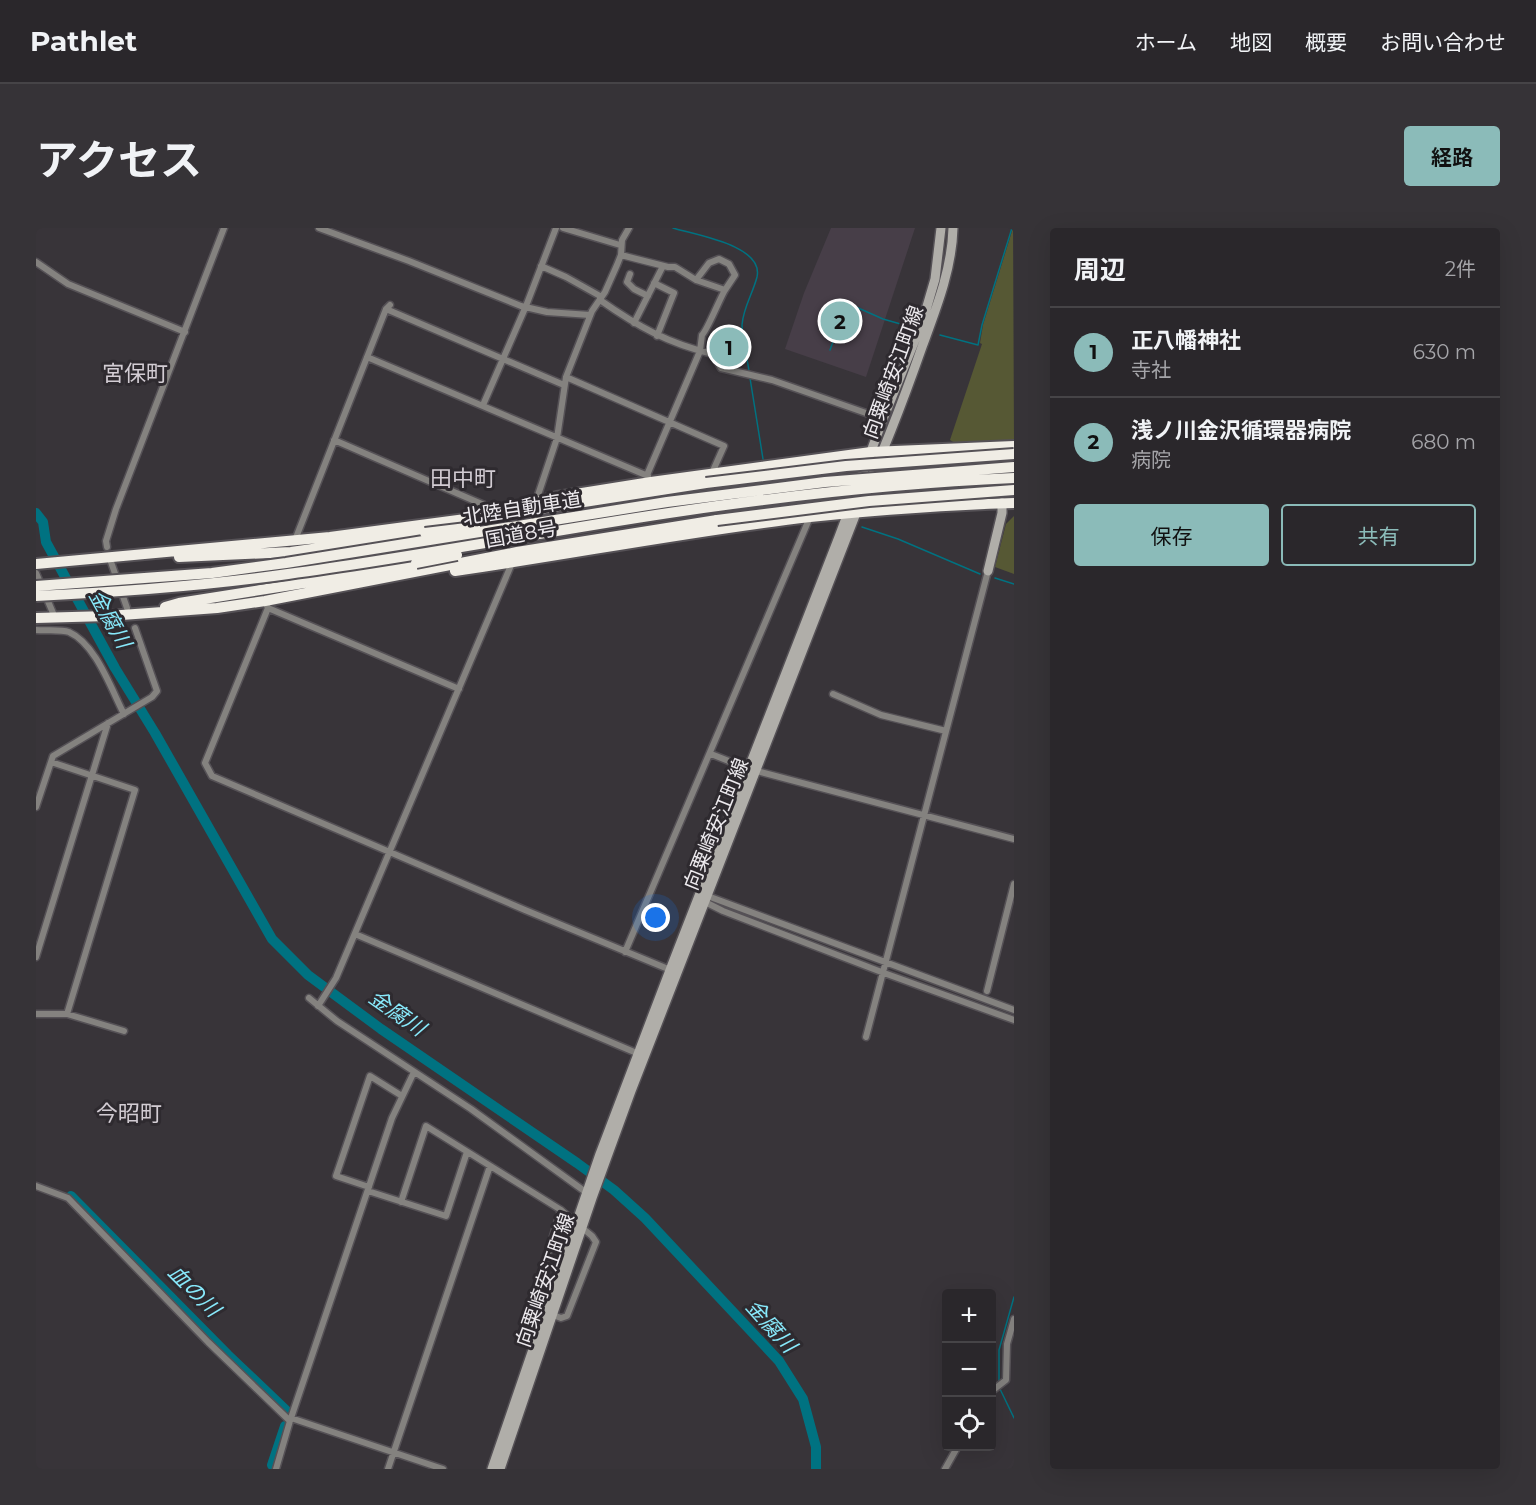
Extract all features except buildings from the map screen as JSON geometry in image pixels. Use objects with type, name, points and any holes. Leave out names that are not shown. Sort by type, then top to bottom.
[{"type":"highway","points":[[535,506],[649,478],[709,478],[871,452],[1014,446]]},
{"type":"highway","name":"国道8号","points":[[39,563],[295,541],[495,514],[709,478],[846,465],[1014,454]]},
{"type":"highway","name":"北陸自動車道","points":[[36,586],[200,574],[286,563],[369,552],[620,510],[825,482],[1014,468]]},
{"type":"highway","name":"北陸自動車道","points":[[36,596],[144,590],[286,574],[668,513],[910,484],[1014,478]]},
{"type":"highway","name":"国道8号","points":[[36,618],[108,616],[266,605],[517,552],[717,520],[869,501],[1014,490]]},
{"type":"highway","points":[[381,580],[512,563],[687,534],[810,517],[1008,503]]},
{"type":"highway","points":[[90,558],[203,557],[309,549],[620,510]]},
{"type":"highway","points":[[142,614],[178,603],[323,580],[589,526]]},
{"type":"main road","name":"向粟崎安江町線","points":[[492,1469],[603,1156],[852,513],[883,419],[931,296],[938,264],[941,228]]},
{"type":"main road","name":"向粟崎安江町線","points":[[852,513],[884,452],[938,302],[952,243],[952,228]]},
{"type":"main road","points":[[988,571],[1002,513],[1008,503]]},
{"type":"main road","name":"向粟崎安江町線","points":[[500,1469],[549,1313]]},
{"type":"street","points":[[107,547],[105,541],[116,509],[224,228]]},
{"type":"street","points":[[319,228],[526,306],[547,312],[590,315]]},
{"type":"street","points":[[483,405],[526,306],[555,228]]},
{"type":"street","points":[[563,228],[620,244]]},
{"type":"street","points":[[517,552],[557,438],[566,378],[590,315],[605,292],[621,255],[620,244],[629,228]]},
{"type":"street","points":[[621,255],[675,267],[696,279],[725,290]]},
{"type":"street","points":[[367,357],[649,478],[669,422],[700,351],[702,335],[706,332],[712,315],[735,275],[729,264],[720,259],[709,263],[696,279]]},
{"type":"street","points":[[36,262],[68,284],[185,332]]},
{"type":"street","points":[[541,266],[600,296],[600,300],[657,336],[713,354],[721,368],[750,374],[883,419]]},
{"type":"street","points":[[634,323],[663,266]]},
{"type":"street","points":[[630,274],[627,282],[634,289],[648,296]]},
{"type":"street","points":[[654,282],[674,293],[657,336]]},
{"type":"street","points":[[295,541],[388,307],[564,385]]},
{"type":"street","points":[[566,378],[724,446],[709,478]]},
{"type":"street","points":[[334,440],[490,508],[495,514]]},
{"type":"street","points":[[625,952],[810,517]]},
{"type":"street","points":[[111,562],[128,608]]},
{"type":"street","points":[[318,1004],[336,978],[512,563]]},
{"type":"street","points":[[866,1037],[988,571]]},
{"type":"street","points":[[36,573],[53,613]]},
{"type":"street","points":[[459,689],[266,605],[205,763],[212,776],[674,971]]},
{"type":"street","points":[[36,630],[59,628],[72,634],[86,645],[95,657],[125,713]]},
{"type":"street","points":[[36,807],[53,756],[152,697],[157,691],[135,628]]},
{"type":"street","points":[[834,694],[881,715],[946,731]]},
{"type":"street","points":[[36,957],[108,723]]},
{"type":"street","points":[[711,754],[753,769],[850,797],[1014,839]]},
{"type":"street","points":[[51,762],[135,790],[67,1014]]},
{"type":"street","points":[[987,990],[1014,884]]},
{"type":"street","points":[[704,898],[1014,1010]]},
{"type":"street","points":[[704,898],[884,973],[1014,1020]]},
{"type":"street","points":[[355,934],[642,1055]]},
{"type":"street","points":[[309,998],[465,1105],[590,1195]]},
{"type":"street","points":[[36,1014],[67,1014],[124,1030]]},
{"type":"street","points":[[276,1469],[290,1419],[392,1118],[414,1072]]},
{"type":"street","points":[[402,1096],[370,1076],[336,1176],[401,1202],[446,1216],[467,1152]]},
{"type":"street","points":[[401,1202],[426,1126],[571,1218]]},
{"type":"street","points":[[387,1469],[490,1167]]},
{"type":"street","points":[[36,1186],[68,1198],[208,1342],[290,1419],[443,1469]]},
{"type":"street","points":[[561,1210],[533,1302],[534,1308],[561,1318],[567,1316],[596,1242],[586,1231]]},
{"type":"street","points":[[996,1388],[1006,1380],[1007,1344],[1014,1319]]},
{"type":"street","points":[[945,1469],[955,1451]]},
{"type":"shaded area","points":[[831,228],[915,228],[866,377],[785,349],[804,293]]},
{"type":"green space","points":[[1013,228],[1014,440],[955,443],[950,440],[982,344],[980,343],[983,325]]},
{"type":"green space","points":[[1014,516],[1014,574],[995,567],[1006,524]]},
{"type":"waterway","points":[[673,228],[726,243],[750,257],[756,266],[757,277],[742,325],[749,371]]},
{"type":"waterway","points":[[940,335],[978,345],[1012,228]]},
{"type":"waterway","points":[[830,350],[847,303],[883,319],[911,327]]},
{"type":"waterway","points":[[750,378],[763,459]]},
{"type":"waterway","name":"金腐川","points":[[36,513],[43,522],[46,542],[115,668],[155,733],[272,939],[308,975],[381,1029],[577,1163],[614,1190],[645,1218],[779,1361],[803,1399],[816,1447],[816,1469]]},
{"type":"waterway","points":[[862,527],[898,539],[980,574]]},
{"type":"waterway","points":[[995,578],[1014,584]]},
{"type":"waterway","name":"血の川","points":[[71,1196],[228,1355],[289,1413]]},
{"type":"waterway","points":[[999,1381],[999,1350],[1014,1297]]},
{"type":"waterway","points":[[1000,1389],[1014,1418]]},
{"type":"waterway","name":"血の川","points":[[272,1465],[285,1426]]},
{"type":"place","name":"浅ノ川金沢循環器病院","points":[[840,321]]},
{"type":"place","name":"正八幡神社","points":[[729,347]]},
{"type":"district","name":"宮保町","points":[[135,373]]},
{"type":"district","name":"田中町","points":[[463,478]]},
{"type":"district","name":"今昭町","points":[[129,1113]]}]
